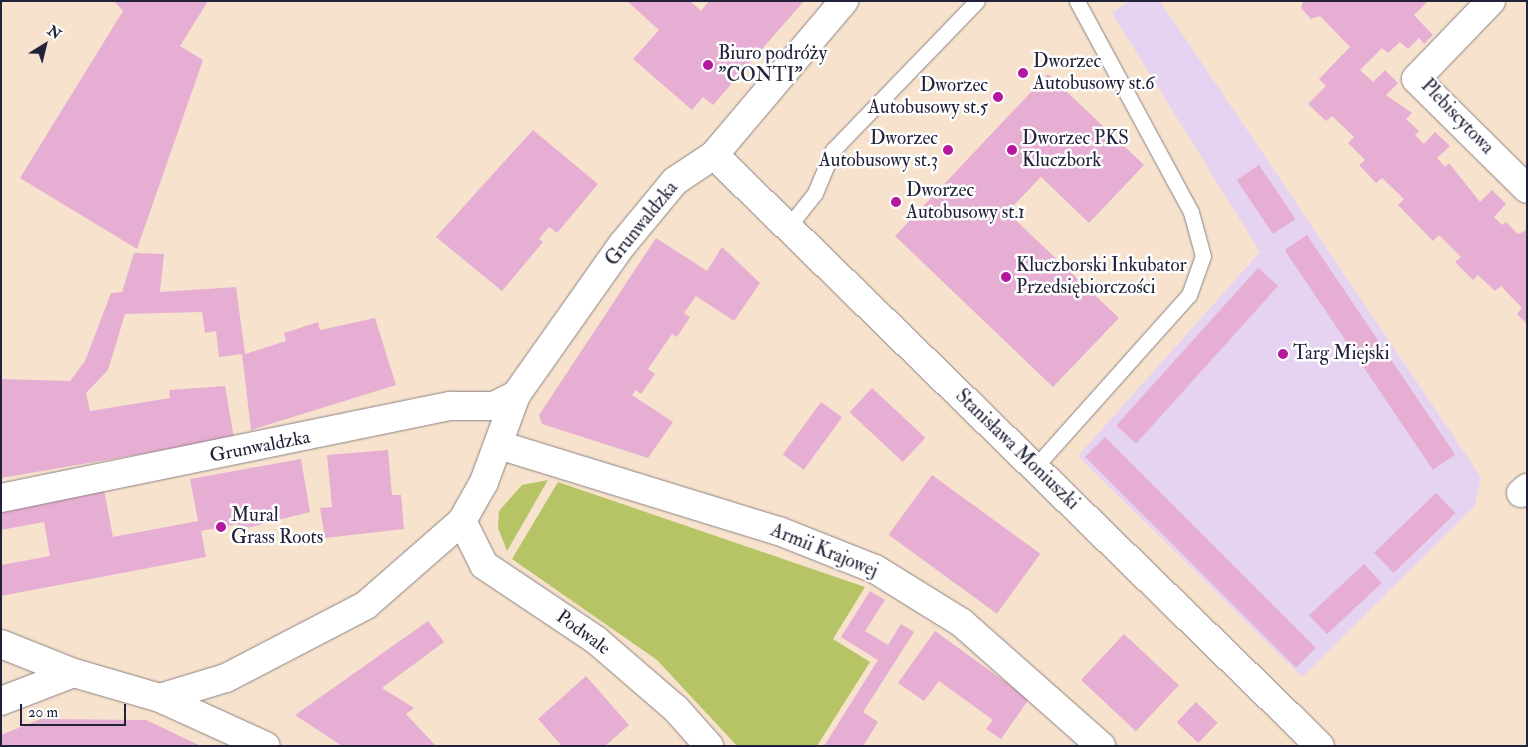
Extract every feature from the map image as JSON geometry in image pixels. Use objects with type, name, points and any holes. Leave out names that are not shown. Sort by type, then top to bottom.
[{"type":"street","name":"Grunwaldzka","points":[[160,698],[226,678],[366,605],[462,521],[499,445],[516,395],[622,245],[675,181],[714,155],[844,1]]},
{"type":"street","name":"Plebiscytowa","points":[[1491,1],[1416,79],[1527,189]]},
{"type":"street","name":"Stanisława Moniuszki","points":[[714,155],[1320,746]]},
{"type":"street","name":"Grunwaldzka","points":[[1,498],[451,406],[494,406],[516,395]]},
{"type":"street","name":"Armii Krajowej","points":[[499,445],[779,531],[875,569],[962,623],[1102,746]]},
{"type":"street","name":"Podwale","points":[[462,521],[484,565],[596,640],[676,709],[709,746]]},
{"type":"street","points":[[1,644],[74,673],[160,698],[266,746]]},
{"type":"street","points":[[1,701],[74,673]]},
{"type":"lane","points":[[788,227],[815,193],[833,150],[977,1]]},
{"type":"lane","points":[[1035,467],[1190,295],[1203,256],[1191,212],[1077,1]]},
{"type":"shaded area","name":"Targ Miejski","points":[[1130,1],[1160,1],[1481,477],[1475,506],[1302,677],[1078,456],[1260,252],[1112,13]]},
{"type":"green space","points":[[548,480],[507,551],[498,528],[499,511],[522,485]]},
{"type":"green space","points":[[558,482],[865,587],[833,639],[870,662],[817,746],[737,746],[657,660],[512,559]]},
{"type":"building","points":[[114,1],[208,1],[180,46],[203,60],[137,249],[20,178],[123,11]]},
{"type":"building","points":[[627,1],[690,1],[701,11],[709,1],[804,1],[713,105],[703,97],[692,110],[633,59],[659,30]]},
{"type":"building","points":[[1303,1],[1428,1],[1414,15],[1433,35],[1424,44],[1419,38],[1408,49],[1400,42],[1388,53],[1382,48],[1360,70],[1373,82],[1385,70],[1398,83],[1386,95],[1412,113],[1406,119],[1419,131],[1415,135],[1424,144],[1435,132],[1450,146],[1437,158],[1445,167],[1449,163],[1480,202],[1492,190],[1506,204],[1494,217],[1502,225],[1506,222],[1518,234],[1527,230],[1527,324],[1517,314],[1522,308],[1501,286],[1495,291],[1478,275],[1473,280],[1455,262],[1461,257],[1439,235],[1433,241],[1398,205],[1404,199],[1382,178],[1376,183],[1359,165],[1365,160],[1348,143],[1354,137],[1332,116],[1326,121],[1308,104],[1326,86],[1319,79],[1350,47],[1320,16],[1311,19],[1301,8]]},
{"type":"building","points":[[1048,74],[1144,165],[1089,223],[1041,177],[1007,212],[1119,318],[1053,387],[895,236]]},
{"type":"building","points":[[533,130],[598,184],[557,233],[549,227],[539,239],[543,242],[502,291],[436,237]]},
{"type":"building","points":[[1259,165],[1295,219],[1273,234],[1237,180]]},
{"type":"building","points":[[1307,235],[1455,455],[1433,470],[1285,250]]},
{"type":"building","points":[[656,238],[707,271],[722,247],[760,283],[734,321],[696,296],[684,313],[690,317],[677,337],[672,334],[648,369],[655,374],[641,394],[636,390],[632,395],[673,422],[648,458],[542,424],[539,415]]},
{"type":"building","points":[[134,253],[164,254],[160,292],[236,287],[245,354],[286,341],[284,333],[318,322],[320,330],[375,318],[396,385],[251,430],[242,354],[219,357],[216,331],[205,333],[202,312],[125,314],[108,370],[86,393],[90,411],[170,398],[169,390],[225,386],[234,438],[1,478],[1,379],[70,381],[85,361],[111,293],[122,292]]},
{"type":"building","points":[[1258,268],[1278,286],[1136,444],[1116,426]]},
{"type":"building","points":[[872,388],[925,438],[903,462],[849,412]]},
{"type":"building","points":[[821,402],[842,417],[804,470],[783,455]]},
{"type":"building","points":[[1105,437],[1316,648],[1296,668],[1085,457]]},
{"type":"building","points":[[388,450],[392,495],[401,495],[404,529],[325,538],[320,508],[332,507],[327,455]]},
{"type":"building","points":[[301,459],[310,512],[239,530],[237,524],[201,531],[206,557],[1,596],[1,565],[50,556],[44,522],[1,530],[1,512],[104,490],[113,537],[198,521],[190,479]]},
{"type":"building","points":[[932,475],[1040,554],[997,614],[889,535]]},
{"type":"building","points":[[1436,493],[1455,513],[1394,573],[1374,553]]},
{"type":"building","points":[[1364,564],[1382,583],[1327,634],[1309,615]]},
{"type":"building","points":[[870,591],[885,600],[865,631],[888,645],[901,624],[914,632],[863,712],[878,722],[863,746],[824,746],[878,660],[841,637]]},
{"type":"building","points":[[428,621],[444,642],[382,688],[414,708],[406,714],[436,746],[342,746],[295,715]]},
{"type":"building","points":[[935,631],[1029,699],[1001,739],[986,729],[993,720],[939,681],[924,701],[898,683]]},
{"type":"building","points":[[1124,634],[1179,685],[1136,731],[1081,680]]},
{"type":"building","points":[[586,676],[629,725],[605,746],[562,746],[538,719]]},
{"type":"building","points":[[1196,702],[1218,723],[1198,743],[1177,722]]},
{"type":"building","points":[[41,719],[146,720],[201,746],[1,746],[1,735]]},
{"type":"place","name":"Biuro podróży \"CONTI\"","points":[[708,65]]},
{"type":"place","name":"Dworzec Autobusowy st.6","points":[[1023,73]]},
{"type":"place","name":"Dworzec Autobusowy st.5","points":[[998,97]]},
{"type":"place","name":"Dworzec Autobusowy st.3","points":[[948,150]]},
{"type":"place","name":"Dworzec PKS Kluczbork","points":[[1012,150]]},
{"type":"place","name":"Dworzec Autobusowy st.1","points":[[896,202]]},
{"type":"place","name":"Kluczborski Inkubator Przedsiębiorczości","points":[[1006,277]]},
{"type":"place","name":"Targ Miejski","points":[[1283,354]]},
{"type":"place","name":"Mural Grass Roots","points":[[221,527]]}]
